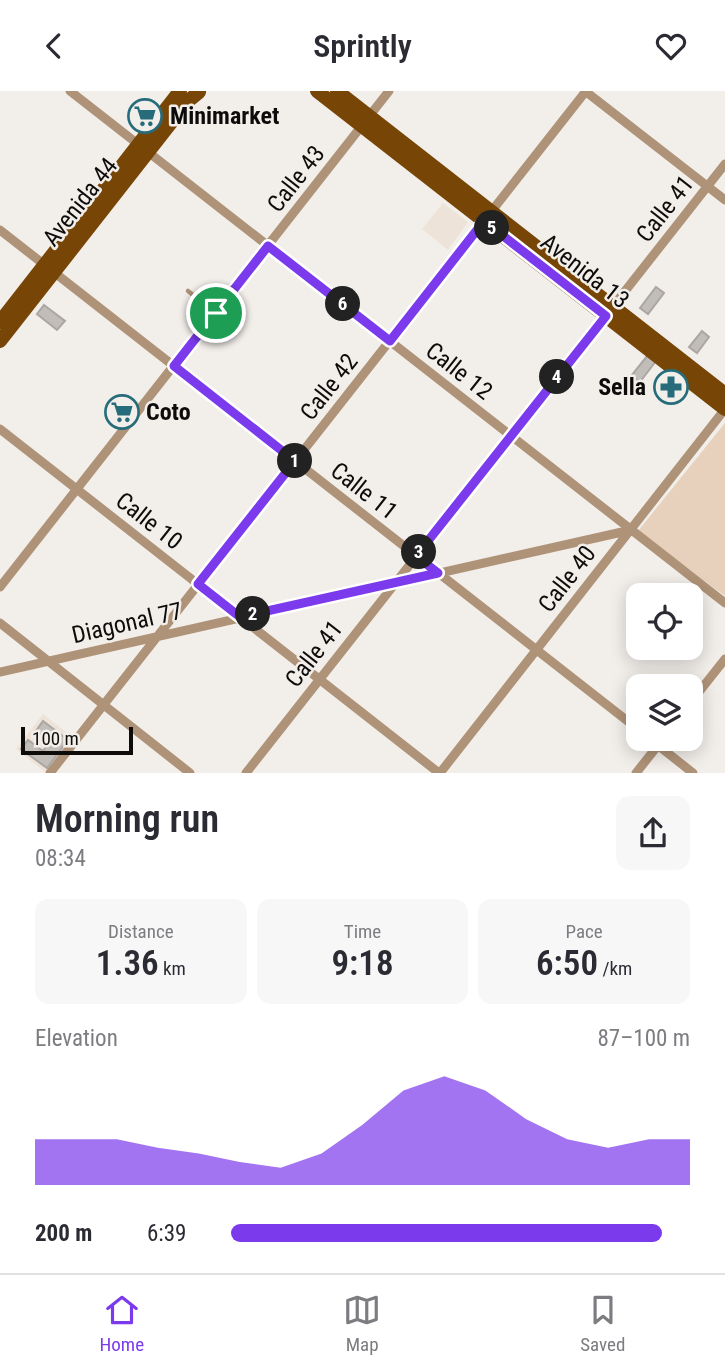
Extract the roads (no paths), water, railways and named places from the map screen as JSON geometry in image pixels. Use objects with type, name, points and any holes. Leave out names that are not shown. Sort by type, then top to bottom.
[{"type":"main road","name":"Avenida 44","points":[[144,148],[180,91]]},
{"type":"main road","name":"Avenida 44","points":[[0,341],[49,269],[144,148],[188,101],[202,91]]},
{"type":"main road","name":"Avenida 13","points":[[317,91],[366,121],[488,216],[609,311],[725,409]]},
{"type":"main road","name":"Avenida 13","points":[[337,91],[366,121]]},
{"type":"main road","name":"Avenida 44","points":[[0,322],[49,269]]},
{"type":"main road","name":"Avenida 13","points":[[609,311],[725,394]]},
{"type":"street","name":"Calle 12","points":[[70,91],[725,603]]},
{"type":"street","name":"Calle 43","points":[[0,587],[389,91]]},
{"type":"street","points":[[585,91],[725,200]]},
{"type":"street","name":"Calle 42","points":[[50,772],[585,91]]},
{"type":"street","name":"Calle 41","points":[[246,772],[725,164]]},
{"type":"street","name":"Calle 11","points":[[0,230],[626,720]]},
{"type":"street","name":"Calle 40","points":[[439,772],[725,409]]},
{"type":"street","name":"Calle 10","points":[[0,429],[439,772]]},
{"type":"street","name":"Diagonal 77","points":[[0,672],[631,530]]},
{"type":"street","points":[[0,623],[190,772]]},
{"type":"street","points":[[703,687],[725,659]]},
{"type":"street","points":[[636,772],[650,751]]},
{"type":"street","points":[[669,751],[693,772]]},
{"type":"lane","points":[[188,291],[216,313]]},
{"type":"place","name":"Minimarket","points":[[145,116]]},
{"type":"place","name":"Sella","points":[[671,387]]},
{"type":"place","name":"Coto","points":[[122,412]]}]
